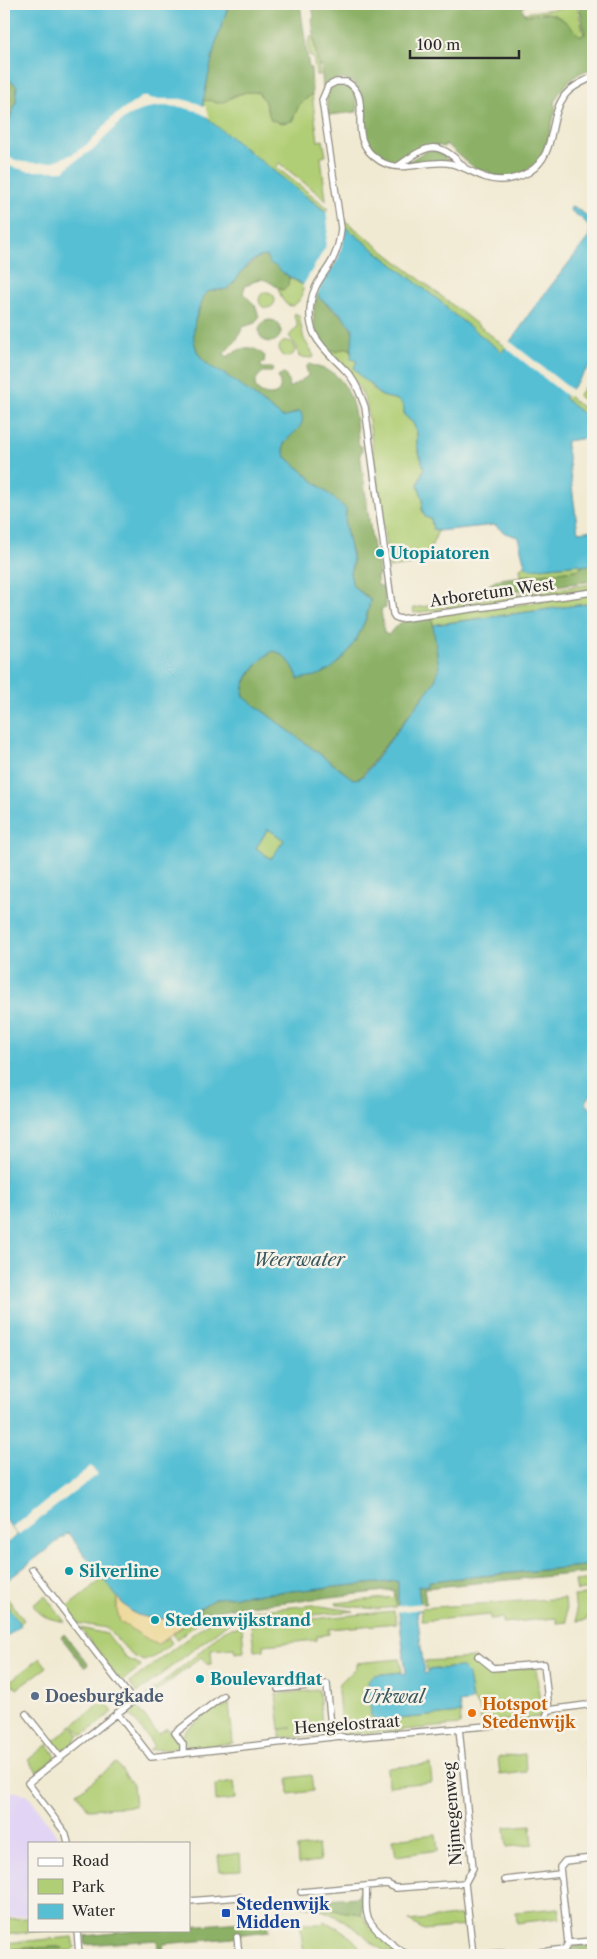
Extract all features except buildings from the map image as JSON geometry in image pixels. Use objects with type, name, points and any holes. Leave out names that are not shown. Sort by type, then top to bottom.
[{"type":"street","points":[[398,166],[420,151],[435,147],[446,151],[477,176],[499,180],[518,177],[533,169],[541,162],[547,152],[558,108],[563,98],[571,88],[593,77]]},
{"type":"street","name":"Arboretum West","points":[[398,166],[380,161],[363,144],[359,130],[360,98],[352,85],[342,81],[328,86],[323,94],[323,108],[340,218],[340,239],[331,263],[314,289],[311,302],[311,323],[315,338],[354,381],[365,407],[393,614],[400,619],[593,592]]},
{"type":"street","points":[[398,166],[408,167],[448,163],[466,169]]},
{"type":"street","points":[[32,1569],[133,1701],[28,1783],[66,1834],[68,1842]]},
{"type":"street","points":[[478,1656],[493,1668],[544,1664],[549,1710]]},
{"type":"street","points":[[278,1689],[327,1684],[332,1737]]},
{"type":"street","points":[[183,1754],[183,1744],[175,1733],[223,1696]]},
{"type":"street","name":"Hengelostraat","points":[[117,1713],[151,1757],[340,1736],[346,1738],[544,1721],[549,1710],[593,1704]]},
{"type":"street","points":[[26,1714],[60,1757]]},
{"type":"street","name":"Nijmegenweg","points":[[459,1728],[473,1868],[465,1883],[474,1955]]},
{"type":"street","points":[[474,1955],[524,1954],[565,1949],[568,1943],[560,1867],[565,1861],[593,1858]]},
{"type":"street","points":[[505,1880],[560,1874]]},
{"type":"street","points":[[301,1892],[387,1884],[396,1888],[465,1883]]},
{"type":"street","points":[[366,1886],[367,1914],[371,1923],[401,1951],[408,1955]]},
{"type":"street","points":[[190,1901],[239,1897]]},
{"type":"street","points":[[77,1932],[77,1955]]},
{"type":"street","points":[[237,1938],[239,1955]]},
{"type":"street","points":[[568,1943],[593,1941]]},
{"type":"shaded area","points":[[4,1790],[27,1794],[61,1842],[28,1842],[28,1915],[4,1918]]},
{"type":"green space","points":[[229,4],[300,4],[309,68],[311,68],[312,94],[299,105],[292,121],[282,123],[271,120],[264,100],[258,92],[239,94],[221,103],[209,100],[203,101],[215,45]]},
{"type":"green space","points":[[312,4],[527,4],[522,8],[525,15],[544,13],[555,15],[582,36],[585,34],[579,5],[587,4],[593,13],[593,69],[587,70],[575,77],[560,92],[554,103],[556,108],[549,136],[539,159],[521,173],[508,177],[491,177],[489,171],[483,171],[472,166],[447,145],[444,145],[444,147],[434,145],[425,147],[392,161],[383,159],[373,152],[365,139],[363,133],[362,97],[356,85],[340,79],[334,80],[323,87],[321,66],[318,66]]},
{"type":"green space","points":[[577,6],[584,35],[580,36],[555,15],[544,13],[525,15],[523,13]]},
{"type":"green space","points":[[310,37],[313,37],[320,75],[316,75],[313,57],[310,57],[308,41],[310,41]]},
{"type":"green space","points":[[4,75],[16,102],[4,135]]},
{"type":"green space","points":[[4,75],[17,86],[16,102],[10,119],[5,117],[11,98],[4,89]]},
{"type":"green space","points":[[337,84],[347,86],[354,92],[357,101],[357,112],[329,115],[327,98],[329,90]]},
{"type":"green space","points":[[246,92],[258,92],[264,100],[271,120],[292,121],[299,105],[312,94],[318,141],[323,140],[326,156],[321,157],[326,200],[279,163],[276,167],[327,207],[328,213],[212,124],[204,112],[203,101],[211,100],[216,103]]},
{"type":"green space","points":[[434,150],[445,153],[446,161],[404,164],[426,151]]},
{"type":"green space","points":[[343,219],[506,347],[502,353],[447,309],[446,306],[344,226]]},
{"type":"green space","points":[[260,256],[266,256],[289,277],[288,285],[283,290],[264,279],[260,279],[245,286],[243,293],[255,305],[259,317],[255,323],[243,327],[236,341],[224,353],[227,357],[242,349],[250,348],[265,356],[264,363],[260,364],[262,368],[273,368],[272,372],[263,372],[256,380],[255,386],[265,394],[272,395],[278,392],[280,387],[278,377],[284,373],[288,380],[289,388],[308,376],[306,367],[309,364],[331,372],[341,381],[350,397],[359,446],[362,446],[362,452],[360,453],[375,563],[378,563],[378,586],[383,586],[386,608],[381,609],[384,633],[389,635],[397,625],[407,620],[432,616],[439,668],[435,681],[360,778],[353,779],[244,697],[245,684],[248,678],[257,665],[273,651],[281,654],[289,661],[298,679],[324,673],[356,640],[367,617],[370,600],[353,586],[350,573],[353,566],[352,552],[345,525],[346,509],[286,457],[284,452],[286,441],[298,429],[298,411],[282,417],[226,375],[212,368],[198,353],[192,336],[193,327],[206,292],[222,290],[231,286],[243,270]]},
{"type":"green space","points":[[289,277],[304,286],[300,300],[293,306],[285,303],[278,289],[283,290],[288,285]]},
{"type":"green space","points":[[267,292],[275,300],[267,308],[259,300]]},
{"type":"green space","points":[[317,293],[329,307],[343,316],[348,322],[352,329],[353,337],[351,349],[345,348],[337,352],[328,348],[322,342],[315,328],[314,319]]},
{"type":"green space","points":[[295,313],[299,316],[304,339],[314,356],[313,358],[299,357],[297,347],[289,336],[297,327],[294,317]]},
{"type":"green space","points":[[270,320],[278,323],[281,331],[278,339],[270,342],[262,339],[259,331],[262,323]]},
{"type":"green space","points":[[287,341],[295,349],[287,357],[279,349]]},
{"type":"green space","points":[[323,345],[336,350],[351,349],[350,352],[376,392],[384,397],[400,401],[403,404],[404,415],[413,423],[417,432],[417,446],[424,468],[418,485],[423,499],[422,509],[425,517],[431,519],[433,529],[438,531],[424,563],[389,568],[367,406],[354,380]]},
{"type":"green space","points":[[591,378],[593,378],[593,408],[578,396]]},
{"type":"green space","points":[[567,395],[593,416],[593,422],[564,398]]},
{"type":"green space","points":[[579,564],[582,566],[580,569],[521,576],[520,568],[525,565],[530,569]]},
{"type":"green space","points":[[593,564],[593,581],[486,595],[485,589],[500,579],[575,570],[580,569],[582,566]]},
{"type":"green space","points":[[593,584],[593,589],[447,609],[446,604]]},
{"type":"green space","points":[[593,595],[593,603],[437,624],[434,634],[432,616]]},
{"type":"green space","points":[[442,604],[443,609],[414,613],[413,608]]},
{"type":"green space","points":[[268,829],[284,840],[272,859],[256,848]]},
{"type":"green space","points":[[593,1565],[593,1572],[424,1588],[426,1604],[420,1604],[418,1586],[429,1585],[428,1581]]},
{"type":"green space","points":[[104,1578],[117,1597],[117,1610],[157,1645],[168,1637],[172,1643],[153,1658],[143,1661],[132,1655],[107,1628],[76,1623],[65,1609]]},
{"type":"green space","points":[[593,1579],[593,1589],[577,1591],[575,1581]]},
{"type":"green space","points":[[398,1581],[398,1605],[396,1607],[394,1590],[222,1609],[212,1613],[200,1622],[195,1617],[197,1610],[216,1598]]},
{"type":"green space","points":[[4,1594],[24,1620],[20,1624],[4,1602]]},
{"type":"green space","points":[[593,1594],[593,1615],[587,1615],[587,1620],[577,1621],[574,1596]]},
{"type":"green space","points":[[45,1596],[65,1622],[39,1613],[33,1605]]},
{"type":"green space","points":[[395,1597],[396,1607],[377,1609],[337,1605],[336,1603]]},
{"type":"green space","points":[[565,1598],[567,1622],[557,1623],[556,1618],[503,1623],[503,1618],[490,1619],[490,1615],[422,1621],[421,1608]]},
{"type":"green space","points":[[313,1605],[354,1611],[250,1621],[249,1611]]},
{"type":"green space","points":[[238,1611],[239,1621],[228,1623],[137,1693],[129,1683],[214,1618]]},
{"type":"green space","points":[[394,1611],[397,1623],[329,1629],[329,1634],[317,1636],[317,1640],[264,1645],[264,1650],[254,1651],[251,1625]]},
{"type":"green space","points":[[195,1617],[200,1622],[177,1639],[173,1634]]},
{"type":"green space","points":[[242,1626],[244,1652],[235,1653],[234,1648],[211,1650],[212,1663],[208,1665],[201,1657],[137,1707],[158,1734],[167,1728],[178,1746],[175,1748],[149,1750],[154,1746],[130,1714],[125,1718],[123,1715],[218,1635],[227,1629]]},
{"type":"green space","points":[[80,1628],[107,1634],[127,1659],[141,1665],[140,1667],[121,1682]]},
{"type":"green space","points":[[64,1634],[88,1664],[85,1668],[61,1637]]},
{"type":"green space","points":[[40,1658],[47,1667],[17,1689],[10,1681]]},
{"type":"green space","points":[[475,1658],[487,1669],[493,1671],[536,1667],[540,1704],[545,1704],[545,1711],[540,1717],[481,1723],[480,1709],[475,1704],[468,1678],[461,1667],[426,1670],[425,1661]]},
{"type":"green space","points":[[400,1659],[402,1672],[374,1675],[377,1721],[461,1713],[460,1725],[346,1735],[336,1734],[334,1725],[341,1724],[339,1684],[356,1667],[356,1663]]},
{"type":"green space","points":[[319,1690],[322,1726],[328,1725],[329,1729],[325,1735],[280,1738],[276,1694]]},
{"type":"green space","points":[[104,1701],[113,1712],[82,1736],[73,1725]]},
{"type":"green space","points":[[229,1703],[233,1743],[189,1748],[182,1737],[185,1731],[220,1704],[223,1708]]},
{"type":"green space","points":[[72,1726],[79,1736],[74,1740],[75,1742],[60,1751],[52,1742]]},
{"type":"green space","points":[[593,1739],[593,1751],[589,1756],[593,1765],[593,1777],[588,1776],[585,1741]]},
{"type":"green space","points":[[48,1744],[55,1758],[37,1772],[28,1760]]},
{"type":"green space","points":[[525,1754],[526,1772],[500,1775],[498,1757]]},
{"type":"green space","points":[[116,1763],[133,1785],[135,1806],[88,1809],[77,1793]]},
{"type":"green space","points":[[430,1764],[432,1782],[388,1786],[387,1768]]},
{"type":"green space","points":[[311,1775],[313,1791],[289,1794],[288,1778]]},
{"type":"green space","points":[[234,1782],[236,1799],[216,1801],[215,1785]]},
{"type":"green space","points":[[531,1825],[533,1844],[507,1847],[505,1827]]},
{"type":"green space","points":[[436,1834],[438,1850],[396,1856],[393,1839]]},
{"type":"green space","points":[[318,1845],[320,1861],[298,1864],[297,1848]]},
{"type":"green space","points":[[240,1853],[241,1870],[220,1871],[218,1856]]},
{"type":"green space","points":[[360,1890],[363,1893],[362,1914],[301,1906],[303,1896],[307,1896],[309,1900],[358,1897]]},
{"type":"green space","points":[[316,1908],[362,1914],[367,1923],[401,1955],[386,1952],[348,1923]]},
{"type":"green space","points":[[558,1908],[560,1918],[517,1923],[516,1912]]},
{"type":"green space","points":[[464,1915],[465,1926],[424,1930],[409,1921]]},
{"type":"green space","points":[[28,1918],[28,1932],[31,1932],[4,1935],[4,1919]]},
{"type":"green space","points":[[268,1920],[269,1931],[242,1934],[233,1938],[163,1944],[164,1955],[159,1955],[157,1940],[85,1945],[85,1936],[124,1932],[190,1932],[190,1926]]},
{"type":"green space","points":[[324,1921],[348,1935],[365,1955],[304,1955],[300,1924],[323,1924]]},
{"type":"green space","points":[[73,1937],[75,1947],[71,1951],[58,1947],[5,1949],[4,1943]]},
{"type":"green space","points":[[593,1944],[593,1955],[534,1955],[565,1952],[573,1946]]},
{"type":"green space","points":[[4,1947],[5,1949],[62,1948],[60,1953],[4,1955]]},
{"type":"sand","name":"Stedenwijkstrand","points":[[117,1597],[130,1611],[138,1615],[190,1614],[197,1610],[195,1617],[157,1645],[120,1622],[117,1610]]},
{"type":"water","name":"Weerwater","points":[[4,4],[229,4],[215,45],[203,101],[204,112],[210,121],[502,352],[588,238],[588,225],[570,210],[571,207],[573,206],[593,220],[593,362],[564,398],[593,422],[593,437],[566,441],[578,532],[593,530],[593,564],[530,569],[525,565],[518,537],[505,533],[495,525],[438,531],[433,529],[431,519],[425,517],[422,509],[423,499],[418,485],[424,468],[417,446],[417,432],[413,423],[404,415],[402,404],[400,401],[378,393],[354,368],[357,361],[351,359],[353,329],[340,313],[319,298],[318,294],[270,264],[266,256],[253,260],[227,289],[207,292],[195,319],[194,328],[197,350],[206,363],[231,378],[282,417],[300,411],[302,423],[284,444],[283,449],[286,457],[346,509],[345,525],[353,561],[350,573],[353,586],[370,600],[361,631],[341,660],[319,675],[298,679],[289,661],[281,654],[273,651],[262,659],[252,671],[243,691],[244,697],[353,779],[364,775],[435,681],[439,668],[433,625],[593,603],[593,1092],[586,1102],[593,1110],[593,1565],[429,1581],[429,1585],[418,1586],[421,1610],[417,1611],[424,1673],[426,1674],[428,1670],[461,1667],[468,1674],[472,1701],[459,1703],[461,1713],[377,1721],[371,1716],[368,1680],[374,1675],[402,1672],[403,1675],[406,1674],[398,1606],[398,1581],[216,1598],[190,1614],[179,1618],[154,1619],[130,1611],[68,1533],[4,1583],[4,1546],[17,1535],[4,1517],[4,135],[16,102],[17,86],[4,75]],"holes":[[[268,829],[284,840],[271,859],[256,848]]]},
{"type":"water","points":[[4,1602],[21,1625],[4,1639]]},
{"type":"pier","points":[[143,96],[154,99],[181,99],[197,103],[206,107],[210,118],[196,111],[181,107],[162,106],[148,108],[130,115],[119,123],[95,148],[64,171],[28,171],[4,165],[4,156],[22,162],[37,163],[51,162],[73,154],[89,143],[113,117]]},
{"type":"pier","points":[[326,209],[344,223],[344,238],[338,259],[316,297],[302,287],[325,248],[328,227]]},
{"type":"pier","points":[[508,340],[573,391],[568,397],[504,346]]},
{"type":"pier","points":[[91,1466],[98,1474],[18,1535],[12,1528]]},
{"type":"pier","points":[[422,1603],[422,1609],[396,1612],[396,1606]]},
{"type":"place","name":"Utopiatoren","points":[[380,553]]},
{"type":"place","name":"Silverline","points":[[69,1571]]},
{"type":"place","name":"Stedenwijkstrand","points":[[155,1620]]},
{"type":"place","name":"Boulevardflat","points":[[200,1679]]},
{"type":"place","name":"Doesburgkade","points":[[35,1696]]},
{"type":"place","name":"Hotspot Stedenwijk","points":[[472,1713]]},
{"type":"place","name":"Stedenwijk Midden","points":[[226,1913]]},
{"type":"water label","name":"Urkwal","points":[[393,1697]]}]
